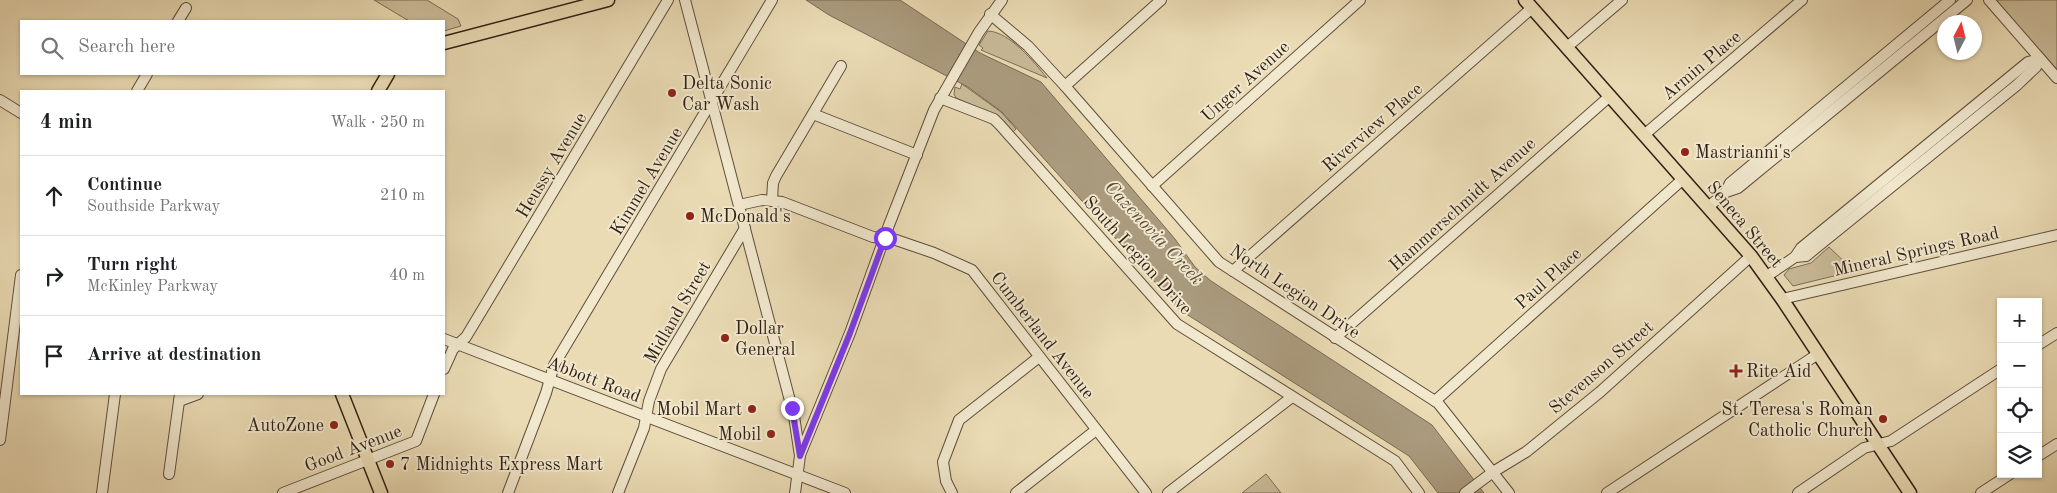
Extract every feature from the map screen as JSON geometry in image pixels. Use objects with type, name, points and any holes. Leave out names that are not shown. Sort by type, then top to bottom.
[{"type":"main road","points":[[445,43],[608,0]]},
{"type":"main road","name":"Seneca Street","points":[[1528,4],[1752,256],[1910,493]]},
{"type":"main road","points":[[379,90],[387,75]]},
{"type":"main road","points":[[342,395],[381,493]]},
{"type":"street","name":"Heussy Avenue","points":[[460,345],[668,0]]},
{"type":"street","points":[[685,0],[794,416],[800,456],[795,493]]},
{"type":"street","name":"Kimmel Avenue","points":[[508,493],[546,393],[554,366],[772,0]]},
{"type":"street","points":[[800,456],[850,333],[916,155],[940,98],[990,14],[1002,0]]},
{"type":"street","points":[[1065,86],[1161,0]]},
{"type":"street","name":"Unger Avenue","points":[[1152,186],[1360,0]]},
{"type":"street","points":[[1567,48],[1622,0]]},
{"type":"street","name":"Armin Place","points":[[1644,135],[1802,0]]},
{"type":"street","points":[[1708,207],[1726,192],[1738,188],[1812,121],[1890,56],[1950,0]]},
{"type":"street","points":[[1890,56],[1967,0]]},
{"type":"street","points":[[1989,0],[2057,78]]},
{"type":"street","name":"Riverview Place","points":[[1232,271],[1528,4]]},
{"type":"street","points":[[179,20],[186,8]]},
{"type":"street","name":"North Legion Drive","points":[[990,14],[1028,46],[1065,86],[1219,262],[1435,401],[1489,474],[1509,493]]},
{"type":"street","points":[[1767,276],[1795,257],[1806,256],[1876,193],[1954,128],[2017,85],[2036,67],[2040,59]]},
{"type":"street","points":[[739,205],[772,200],[773,183],[776,176],[841,66]]},
{"type":"street","points":[[138,90],[146,75]]},
{"type":"street","name":"Hammerschmidt Avenue","points":[[1336,338],[1610,96]]},
{"type":"street","name":"South Legion Drive","points":[[940,98],[994,120],[1000,125],[1177,324],[1395,461],[1420,493]]},
{"type":"street","points":[[0,100],[20,112]]},
{"type":"street","points":[[813,114],[916,155]]},
{"type":"street","name":"Paul Place","points":[[1435,401],[1683,179]]},
{"type":"street","name":"Cumberland Avenue","points":[[772,200],[791,205],[873,237],[885,238],[934,253],[972,270],[1146,493]]},
{"type":"street","name":"Midland Street","points":[[618,493],[644,428],[649,401],[661,369],[745,228]]},
{"type":"street","name":"Mineral Springs Road","points":[[1782,299],[2057,235]]},
{"type":"street","name":"Stevenson Street","points":[[1465,493],[1489,474],[1526,452],[1600,392],[1752,256]]},
{"type":"street","points":[[0,440],[3,389],[20,281]]},
{"type":"street","points":[[2041,343],[2057,333]]},
{"type":"street","name":"Abbott Road","points":[[445,339],[845,493]]},
{"type":"street","points":[[445,366],[449,356],[460,345]]},
{"type":"street","points":[[1607,493],[1818,354]]},
{"type":"street","points":[[952,493],[946,481],[943,462],[959,420],[1039,357]]},
{"type":"street","points":[[1798,493],[1864,448],[1891,441],[1997,373]]},
{"type":"street","points":[[102,493],[115,395]]},
{"type":"street","points":[[169,474],[179,398],[193,395]]},
{"type":"street","name":"Good Avenue","points":[[283,493],[416,441],[434,395]]},
{"type":"street","points":[[1168,493],[1292,397]]},
{"type":"street","points":[[1016,493],[1096,430]]},
{"type":"street","points":[[2042,453],[2057,444]]},
{"type":"street","points":[[1981,493],[2004,478]]},
{"type":"shaded area","points":[[374,0],[427,0],[458,19],[461,26],[445,31],[445,20],[407,20]]},
{"type":"shaded area","points":[[1995,0],[2057,0],[2057,71]]},
{"type":"shaded area","points":[[988,31],[1013,42],[1047,78],[981,50],[983,48],[979,45]]},
{"type":"shaded area","points":[[962,84],[1001,112],[1016,129],[1013,132],[998,116],[956,98],[954,94],[955,87],[960,89]]},
{"type":"shaded area","points":[[1829,247],[1854,271],[1793,286],[1784,275],[1789,269],[1811,263]]},
{"type":"shaded area","points":[[1266,474],[1281,493],[1242,493]]},
{"type":"water","name":"Cazenovia Creek","points":[[806,0],[900,0],[980,53],[1041,82],[1175,239],[1195,267],[1211,281],[1432,425],[1484,493],[1438,493],[1409,456],[1180,310],[1002,112],[968,87],[829,15]]},
{"type":"place","name":"Delta Sonic Car Wash","points":[[672,93]]},
{"type":"place","name":"Mastrianni's","points":[[1685,152]]},
{"type":"place","name":"McDonald's","points":[[690,216]]},
{"type":"place","name":"Dollar General","points":[[725,338]]},
{"type":"place","name":"Rite Aid","points":[[1736,371]]},
{"type":"place","name":"Mobil Mart","points":[[752,409]]},
{"type":"place","name":"St. Teresa's Roman Catholic Church","points":[[1883,419]]},
{"type":"place","name":"AutoZone","points":[[334,425]]},
{"type":"place","name":"Mobil","points":[[771,434]]},
{"type":"place","name":"7 Midnights Express Mart","points":[[390,464]]},
{"type":"route","points":[[792,408],[800,456],[850,333],[885,238]]}]
